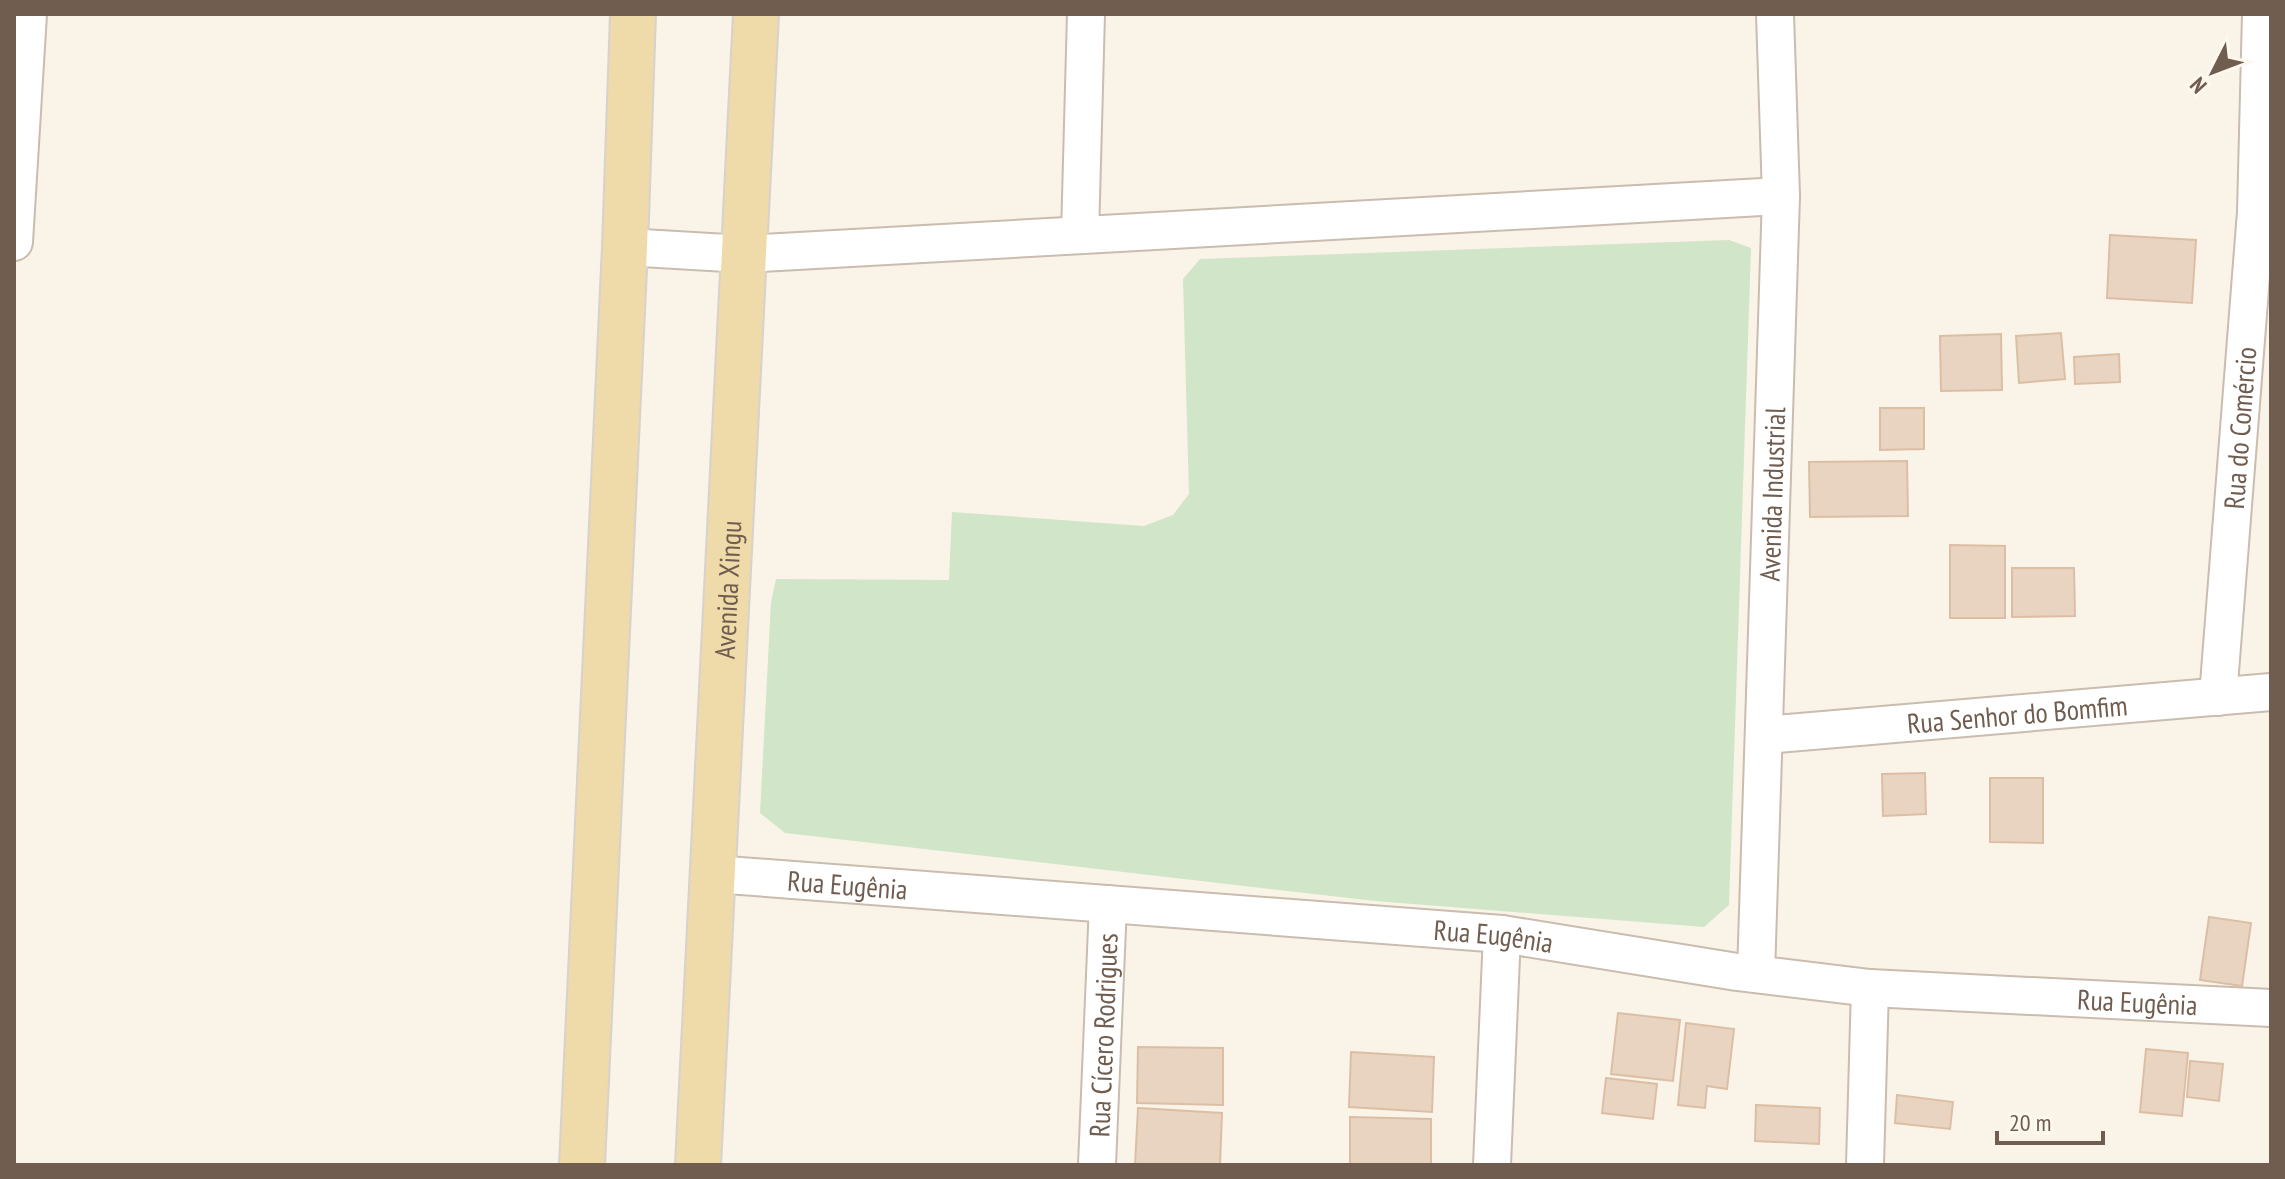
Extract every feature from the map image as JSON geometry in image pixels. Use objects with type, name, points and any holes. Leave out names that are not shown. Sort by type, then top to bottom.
[{"type":"main road","points":[[582,1165],[633,14]]},
{"type":"main road","name":"Avenida Xingu","points":[[698,1165],[756,14]]},
{"type":"street","points":[[14,242],[28,14]]},
{"type":"street","points":[[1080,235],[1086,14]]},
{"type":"street","name":"Avenida Industrial","points":[[1756,974],[1781,196],[1775,14]]},
{"type":"street","name":"Rua do Comércio","points":[[2218,697],[2256,212],[2261,14]]},
{"type":"street","points":[[625,247],[744,254],[1781,196]]},
{"type":"street","name":"Rua Senhor do Bomfim","points":[[1764,735],[2271,692]]},
{"type":"street","name":"Rua Eugênia","points":[[714,874],[1502,934],[1756,974],[1870,988],[2271,1008]]},
{"type":"street","name":"Rua Cícero Rodrigues","points":[[1097,1165],[1108,904]]},
{"type":"street","points":[[1492,1165],[1502,934]]},
{"type":"street","points":[[1865,1165],[1870,988]]},
{"type":"green space","points":[[1729,240],[1751,248],[1729,905],[1704,927],[1375,901],[785,833],[760,813],[771,602],[776,579],[949,580],[952,512],[1144,526],[1173,515],[1189,494],[1183,279],[1200,259]]},
{"type":"building","points":[[2110,235],[2196,240],[2192,303],[2107,298]]},
{"type":"building","points":[[2061,333],[2065,379],[2019,383],[2016,336]]},
{"type":"building","points":[[2001,334],[2002,390],[1941,391],[1940,336]]},
{"type":"building","points":[[2119,354],[2120,382],[2075,384],[2074,357]]},
{"type":"building","points":[[1880,408],[1924,408],[1924,449],[1880,450]]},
{"type":"building","points":[[1907,461],[1908,516],[1810,517],[1809,462]]},
{"type":"building","points":[[1950,545],[2005,546],[2005,618],[1950,618]]},
{"type":"building","points":[[2012,568],[2074,568],[2075,616],[2012,617]]},
{"type":"building","points":[[1925,773],[1926,814],[1883,816],[1882,774]]},
{"type":"building","points":[[1990,778],[2043,778],[2043,843],[1990,842]]},
{"type":"building","points":[[2209,917],[2251,923],[2242,986],[2200,980]]},
{"type":"building","points":[[1618,1013],[1680,1020],[1673,1081],[1611,1074]]},
{"type":"building","points":[[1686,1023],[1734,1029],[1727,1089],[1707,1086],[1705,1108],[1678,1105]]},
{"type":"building","points":[[1138,1047],[1223,1048],[1223,1105],[1137,1103]]},
{"type":"building","points":[[2146,1049],[2188,1053],[2182,1116],[2140,1112]]},
{"type":"building","points":[[1351,1052],[1434,1057],[1432,1112],[1349,1107]]},
{"type":"building","points":[[2190,1061],[2223,1064],[2219,1101],[2187,1097]]},
{"type":"building","points":[[1606,1078],[1657,1084],[1653,1119],[1602,1113]]},
{"type":"building","points":[[1897,1095],[1953,1102],[1950,1129],[1895,1123]]},
{"type":"building","points":[[1756,1105],[1820,1108],[1819,1144],[1755,1141]]},
{"type":"building","points":[[1138,1108],[1222,1113],[1220,1165],[1135,1165]]},
{"type":"building","points":[[1350,1117],[1431,1119],[1431,1165],[1350,1165]]}]
